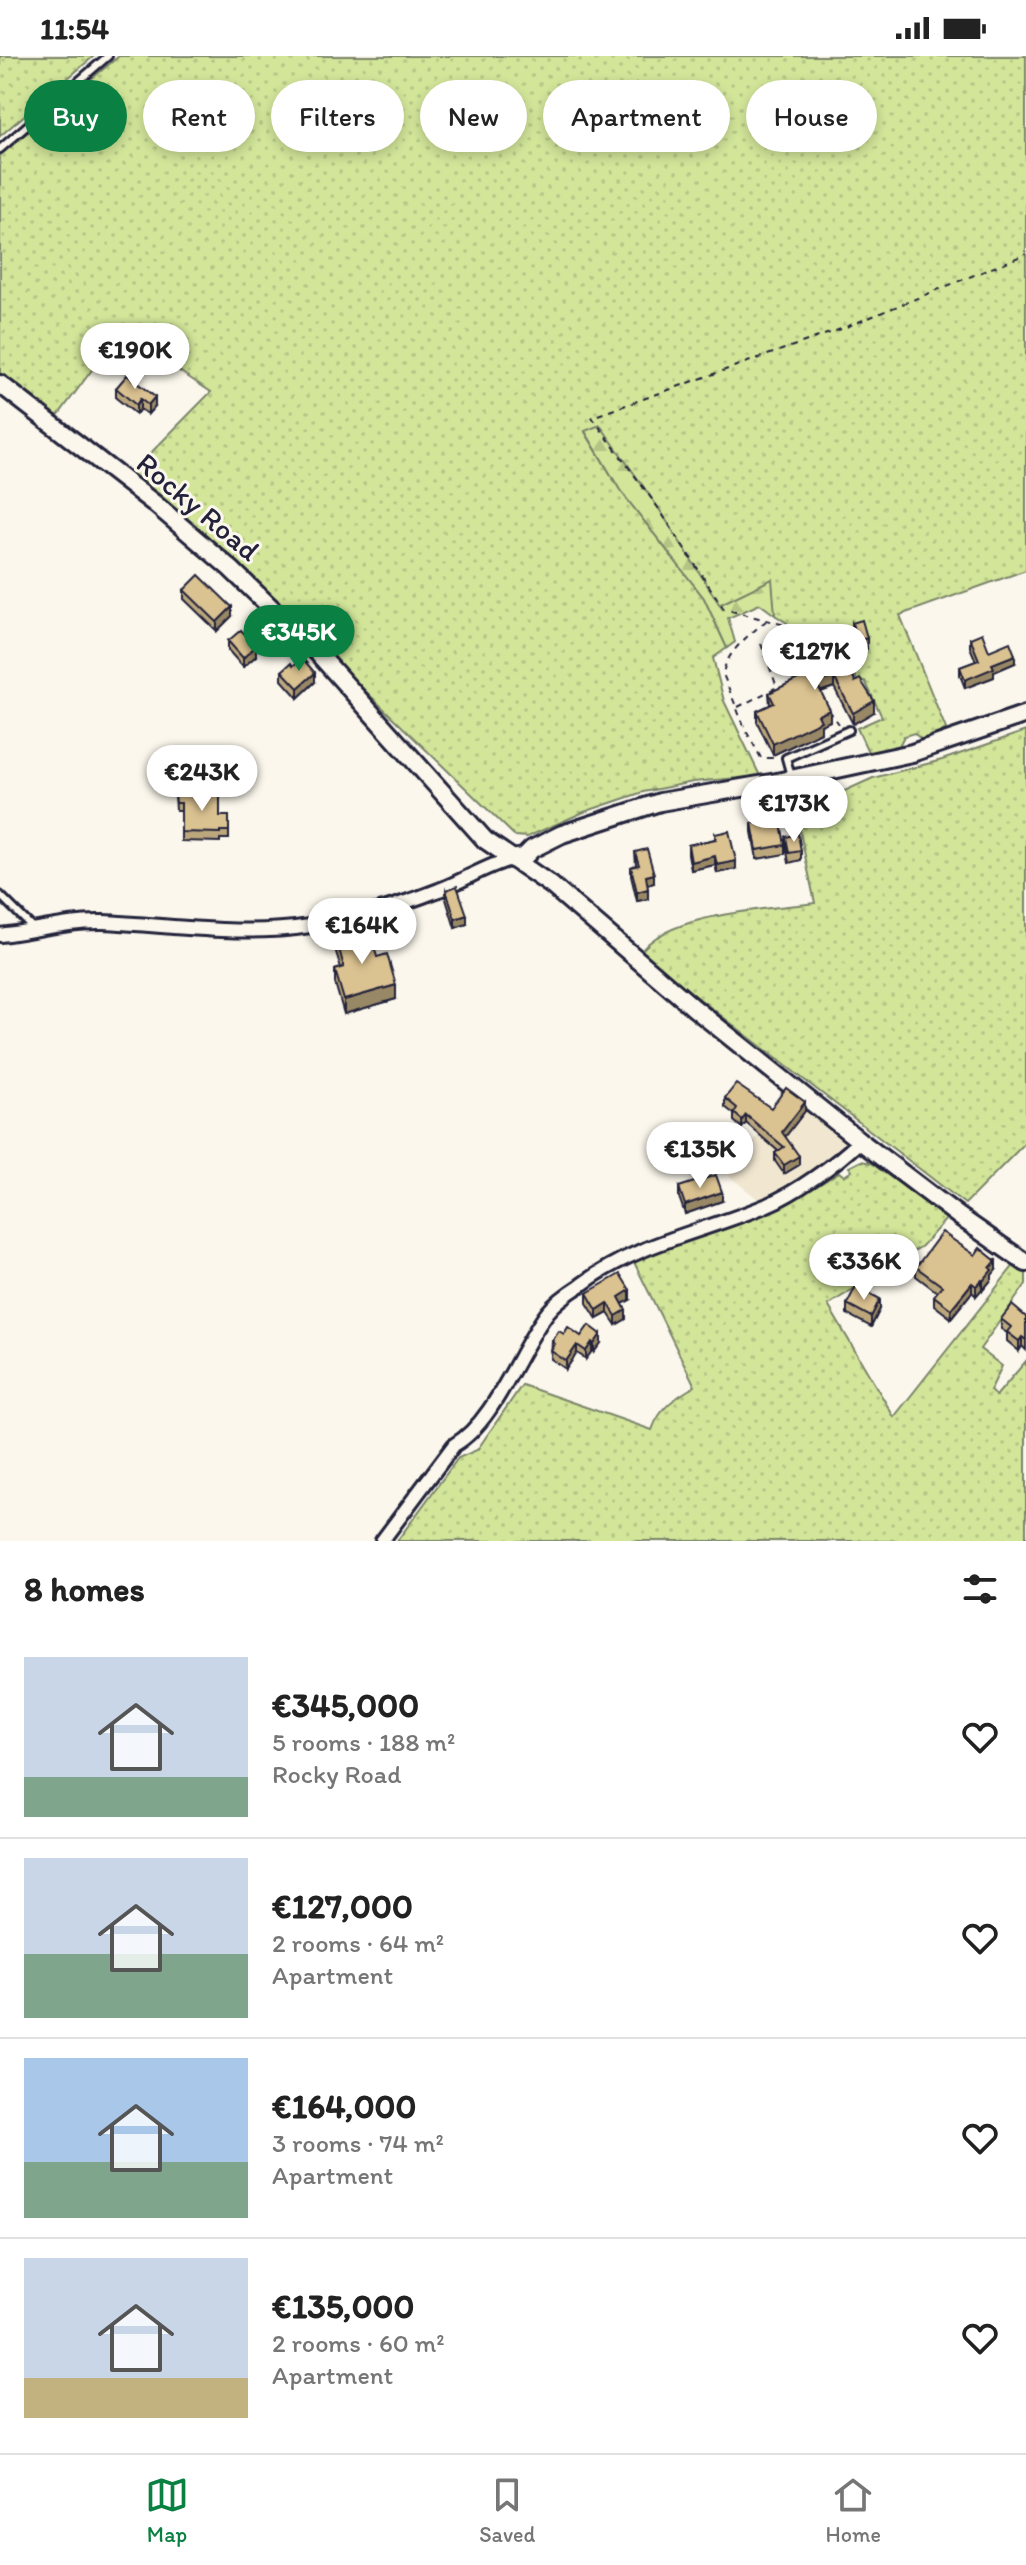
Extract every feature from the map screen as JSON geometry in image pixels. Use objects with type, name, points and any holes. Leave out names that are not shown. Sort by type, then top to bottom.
[{"type":"street","name":"Rocky Road","points":[[0,384],[100,461],[231,569],[315,650],[475,829],[551,885],[694,1008],[860,1141],[1026,1263]]},
{"type":"street","points":[[0,935],[99,922],[266,931],[363,915],[433,892],[496,863],[524,857],[532,849],[562,834],[646,806],[912,753],[1026,714]]},
{"type":"street","points":[[382,1541],[454,1445],[467,1438],[492,1404],[549,1311],[581,1284],[634,1253],[768,1205],[839,1162],[860,1141]]},
{"type":"lane","points":[[0,149],[108,56]]},
{"type":"lane","points":[[791,779],[786,758],[847,731]]},
{"type":"lane","points":[[0,895],[35,930]]},
{"type":"path","points":[[816,685],[785,625],[724,609],[659,509],[592,417],[841,329],[1026,254]]},
{"type":"path","points":[[766,620],[744,640],[724,665],[723,674],[761,758],[786,758]]},
{"type":"path","points":[[737,708],[777,687],[760,641]]},
{"type":"path","points":[[830,710],[847,731]]},
{"type":"shaded area","points":[[788,1093],[849,1139],[832,1160],[759,1200],[729,1176]]},
{"type":"green space","points":[[0,56],[94,56],[66,80],[24,80],[24,116],[0,136]]},
{"type":"green space","points":[[119,56],[1026,56],[1026,570],[900,615],[946,729],[924,742],[914,733],[904,736],[899,746],[869,754],[857,728],[882,717],[865,681],[857,681],[844,635],[801,648],[787,623],[775,615],[771,580],[719,605],[659,509],[600,426],[585,432],[620,490],[704,598],[727,648],[713,658],[724,701],[760,776],[693,782],[643,792],[584,812],[527,837],[515,836],[262,587],[199,528],[130,474],[211,392],[120,332],[57,417],[0,373],[0,155],[24,135],[24,152],[127,152],[127,80],[90,80]]},
{"type":"green space","points":[[600,425],[659,509],[723,610],[721,604],[772,579],[775,615],[760,604],[728,618],[735,642],[727,648],[704,598],[620,490],[585,431]]},
{"type":"green space","points":[[1026,731],[1026,1142],[965,1204],[640,953],[653,940],[695,921],[815,903],[796,813],[873,778],[942,760]]},
{"type":"green space","points":[[861,1161],[871,1163],[947,1218],[922,1246],[828,1305],[894,1417],[1015,1264],[1026,1270],[1026,1284],[980,1349],[1002,1366],[990,1391],[996,1396],[1026,1361],[1026,1541],[397,1541],[458,1458],[477,1450],[522,1385],[652,1430],[664,1409],[695,1386],[633,1260],[765,1213],[839,1172],[844,1176],[852,1171],[849,1167]]},
{"type":"building","points":[[127,375],[155,397],[148,405],[140,399],[136,405],[116,388]]},
{"type":"building","points":[[199,575],[232,607],[217,622],[184,590]]},
{"type":"building","points":[[862,620],[867,638],[843,645],[855,682],[860,679],[874,701],[853,713],[834,677],[816,682],[830,710],[818,715],[821,721],[773,744],[757,711],[774,703],[769,693],[829,664],[822,642],[854,631],[852,623]]},
{"type":"building","points":[[241,630],[256,646],[243,658],[228,641]]},
{"type":"building","points":[[982,633],[989,651],[1010,642],[1015,655],[965,680],[960,667],[979,660],[970,638]]},
{"type":"building","points":[[302,658],[315,673],[298,688],[282,671]]},
{"type":"building","points":[[220,792],[220,816],[229,816],[229,831],[181,832],[181,803],[176,803],[175,793]]},
{"type":"building","points":[[769,820],[770,825],[781,823],[785,845],[757,850],[752,823]]},
{"type":"building","points":[[729,831],[736,861],[717,865],[715,856],[691,862],[688,845],[716,839],[715,834]]},
{"type":"building","points":[[798,834],[801,851],[789,853],[786,837]]},
{"type":"building","points":[[647,849],[654,874],[646,876],[648,889],[637,892],[631,867],[639,865],[635,852]]},
{"type":"building","points":[[457,886],[467,915],[455,919],[446,890]]},
{"type":"building","points":[[369,928],[377,957],[387,954],[396,985],[344,1000],[335,970],[344,967],[336,938]]},
{"type":"building","points":[[736,1084],[771,1108],[786,1088],[805,1102],[782,1132],[799,1156],[784,1165],[775,1153],[784,1147],[746,1115],[742,1120],[734,1113],[737,1108],[725,1098]]},
{"type":"building","points":[[716,1175],[722,1192],[685,1205],[679,1187]]},
{"type":"building","points":[[942,1232],[975,1255],[980,1248],[996,1261],[983,1281],[976,1286],[972,1283],[951,1309],[934,1296],[942,1286],[916,1267]]},
{"type":"building","points":[[620,1274],[630,1290],[619,1297],[626,1310],[616,1316],[608,1303],[597,1310],[587,1293]]},
{"type":"building","points":[[856,1286],[880,1299],[871,1317],[847,1304]]},
{"type":"building","points":[[1012,1305],[1026,1317],[1026,1340],[1022,1337],[1019,1341],[1007,1332],[1011,1327],[1001,1319]]},
{"type":"building","points":[[589,1325],[601,1334],[586,1351],[577,1345],[566,1361],[551,1351],[555,1344],[552,1341],[559,1331],[564,1334],[568,1327],[581,1336]]}]
